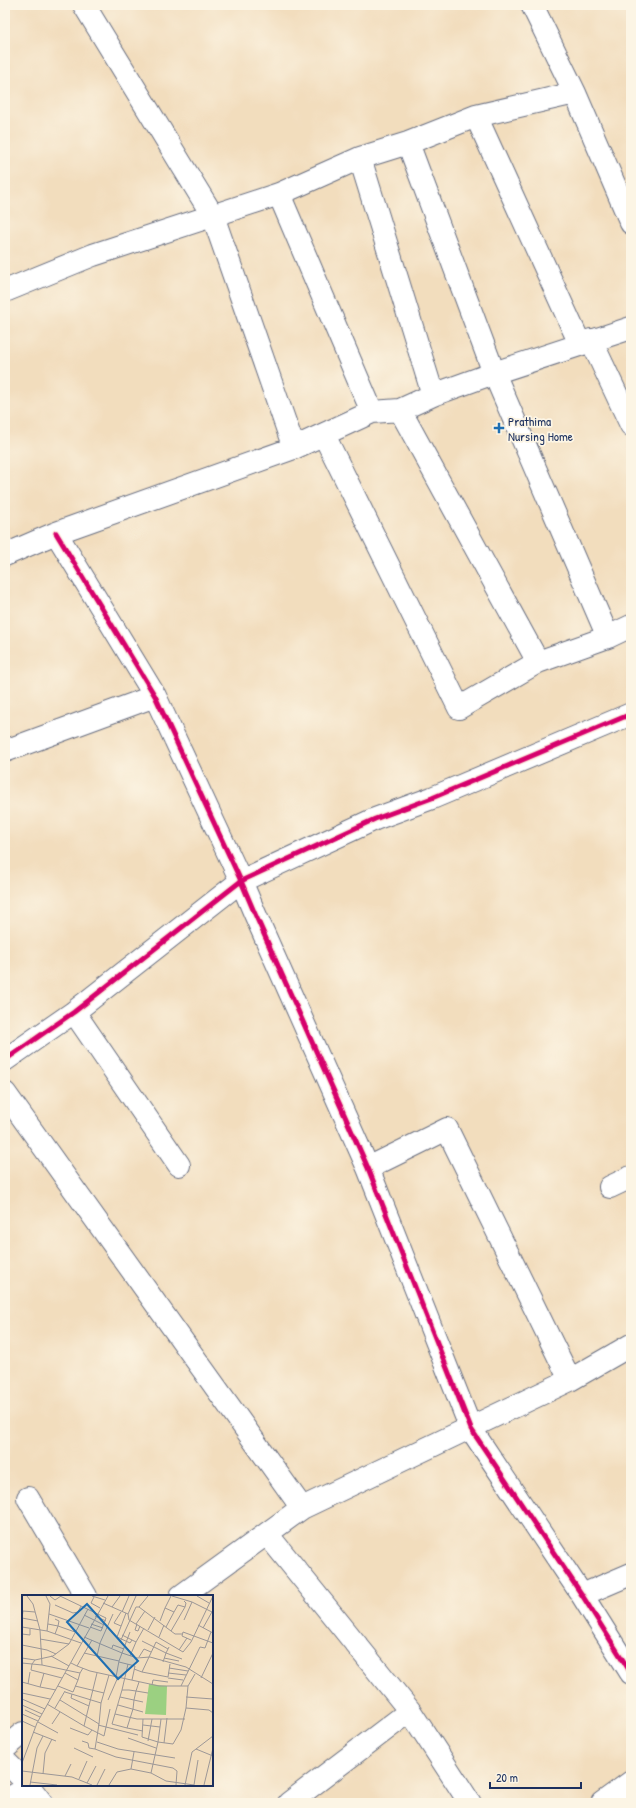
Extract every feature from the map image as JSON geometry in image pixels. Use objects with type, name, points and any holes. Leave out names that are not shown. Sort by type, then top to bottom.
[{"type":"street","points":[[84,5],[213,216],[294,448]]},
{"type":"street","points":[[532,5],[575,93],[631,223]]},
{"type":"street","points":[[5,291],[93,255],[278,194],[360,158],[408,143],[476,116],[575,93]]},
{"type":"street","points":[[476,116],[586,342],[631,425]]},
{"type":"street","points":[[408,143],[494,373],[608,638]]},
{"type":"street","points":[[360,158],[433,395]]},
{"type":"street","points":[[278,194],[372,412]]},
{"type":"street","points":[[5,555],[56,534],[294,448],[372,412],[400,410],[433,395],[494,373],[631,328]]},
{"type":"street","points":[[400,410],[538,662]]},
{"type":"street","points":[[324,435],[459,708],[538,662],[608,638],[631,626]]},
{"type":"street","points":[[56,534],[155,696],[242,881],[255,914],[368,1168],[471,1429],[582,1595],[631,1673]]},
{"type":"street","points":[[5,751],[155,696]]},
{"type":"street","points":[[5,1060],[74,1012],[242,881],[375,819],[432,798],[631,714]]},
{"type":"street","points":[[74,1012],[179,1165]]},
{"type":"street","points":[[5,1093],[302,1508]]},
{"type":"street","points":[[368,1168],[447,1129],[570,1380]]},
{"type":"street","points":[[610,1188],[631,1177]]},
{"type":"street","points":[[182,1595],[302,1508],[471,1429],[570,1380],[631,1345]]},
{"type":"street","points":[[28,1498],[85,1595]]},
{"type":"street","points":[[267,1534],[410,1711],[470,1803]]},
{"type":"street","points":[[582,1595],[631,1574]]},
{"type":"street","points":[[289,1803],[410,1711]]},
{"type":"street","points":[[5,1748],[22,1733]]},
{"type":"street","points":[[5,1761],[22,1779]]},
{"type":"street","points":[[602,1803],[631,1782]]},
{"type":"street","points":[[5,1800],[31,1789]]},
{"type":"cycle path","points":[[56,533],[155,696],[241,881],[368,1168],[471,1429],[582,1595],[631,1673]]},
{"type":"cycle path","points":[[5,1060],[74,1012],[241,881],[375,819],[432,798],[631,714]]},
{"type":"place","name":"Prathima Nursing Home","points":[[499,428]]}]
